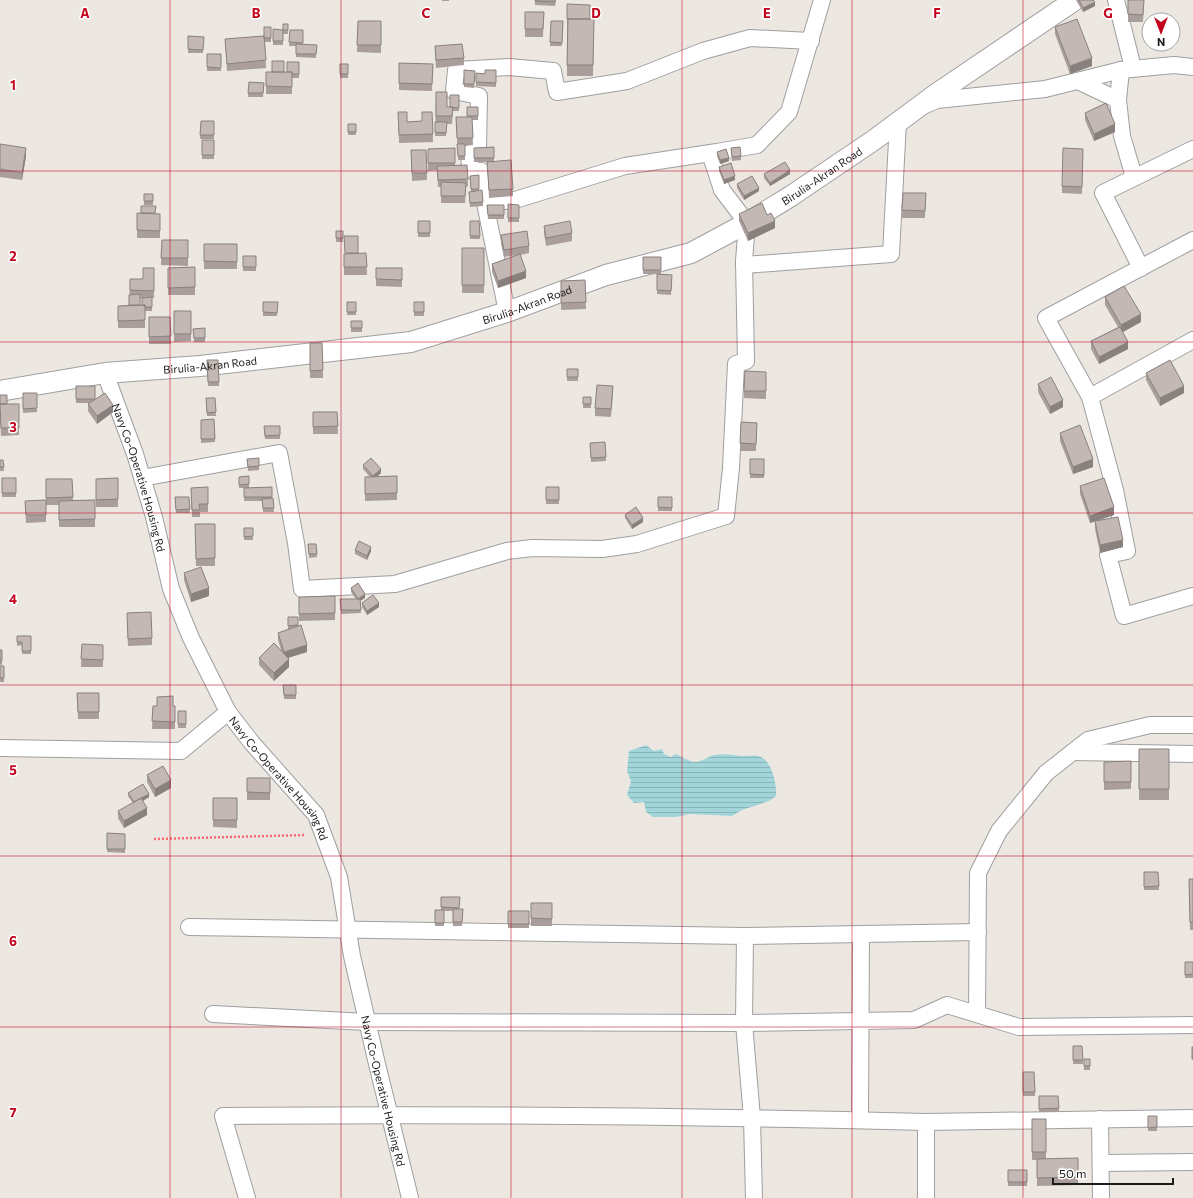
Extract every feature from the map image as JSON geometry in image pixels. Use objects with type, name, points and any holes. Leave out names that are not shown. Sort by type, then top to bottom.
[{"type":"street","points":[[487,203],[515,200],[625,166],[757,145],[789,112],[822,0]]},
{"type":"street","name":"Birulia-Akran Road","points":[[0,391],[105,374],[208,365],[411,342],[507,312],[606,275],[690,252],[747,223],[823,174],[874,140],[943,89],[1075,0]]},
{"type":"street","points":[[1116,0],[1127,69],[1118,100],[1122,136],[1134,177]]},
{"type":"street","points":[[507,312],[485,203],[487,203],[481,171],[470,170],[469,150],[478,149],[479,96],[454,91],[456,70],[509,67],[553,71],[557,92],[627,81],[703,52],[750,38],[811,41]]},
{"type":"street","points":[[919,107],[937,100],[1045,89],[1127,69],[1174,65],[1193,67]]},
{"type":"street","points":[[1078,81],[1118,100]]},
{"type":"street","points":[[744,265],[891,254],[898,122]]},
{"type":"street","points":[[1141,268],[1103,193],[1193,149]]},
{"type":"street","points":[[142,478],[280,453],[296,543],[302,589],[395,584],[507,551],[532,548],[602,549],[637,544],[726,516],[731,468],[736,364],[746,361],[744,265],[747,223],[722,190],[710,153]]},
{"type":"street","points":[[1193,240],[1046,318],[1090,397],[1114,490],[1127,551],[1108,555],[1124,616],[1193,596]]},
{"type":"street","points":[[1090,397],[1193,340]]},
{"type":"street","name":"Navy Co-Operative Housing Rd","points":[[105,374],[135,454],[154,517],[171,589],[191,638],[228,712],[252,743],[316,815],[339,877],[367,1022],[410,1198]]},
{"type":"street","points":[[0,748],[181,752],[228,712]]},
{"type":"street","points":[[977,1014],[978,873],[999,831],[1046,774],[1088,740],[1150,725],[1193,725]]},
{"type":"street","points":[[1073,752],[1193,754]]},
{"type":"street","points":[[189,927],[745,936],[978,932]]},
{"type":"street","points":[[860,1120],[861,934]]},
{"type":"street","points":[[745,936],[744,1023],[752,1118],[754,1198]]},
{"type":"street","points":[[213,1014],[367,1022],[744,1023],[914,1020],[947,1004],[1019,1026],[1193,1025]]},
{"type":"street","points":[[247,1198],[223,1116],[390,1115],[752,1118],[926,1122],[1193,1118]]},
{"type":"street","points":[[1100,1119],[1101,1198]]},
{"type":"street","points":[[926,1122],[926,1198]]},
{"type":"street","points":[[1101,1163],[1193,1162]]},
{"type":"path","points":[[154,839],[323,834]]},
{"type":"water","points":[[646,745],[654,751],[662,749],[664,754],[671,757],[675,754],[689,761],[695,762],[719,754],[758,756],[767,762],[773,773],[776,786],[776,796],[769,801],[742,810],[732,816],[690,814],[676,817],[653,817],[646,812],[644,802],[634,803],[627,795],[631,781],[627,771],[629,751]]},
{"type":"building","points":[[555,0],[555,2],[535,1]]},
{"type":"building","points":[[1079,0],[1093,0],[1095,2],[1083,8]]},
{"type":"building","points":[[1128,0],[1144,0],[1143,12],[1141,12],[1141,15],[1128,14]]},
{"type":"building","points":[[567,4],[590,5],[590,19],[567,19]]},
{"type":"building","points":[[525,12],[544,12],[543,29],[525,29]]},
{"type":"building","points":[[568,19],[594,19],[593,65],[567,65]]},
{"type":"building","points":[[1077,19],[1092,58],[1070,66],[1055,27]]},
{"type":"building","points":[[358,21],[381,21],[381,45],[357,45]]},
{"type":"building","points":[[551,21],[563,21],[562,43],[550,42]]},
{"type":"building","points":[[283,24],[288,24],[288,30],[283,30]]},
{"type":"building","points":[[264,27],[271,27],[271,38],[264,38]]},
{"type":"building","points":[[273,29],[283,30],[283,41],[273,41]]},
{"type":"building","points":[[290,30],[303,30],[303,43],[289,42]]},
{"type":"building","points":[[188,36],[204,37],[203,50],[188,49]]},
{"type":"building","points":[[264,36],[266,60],[227,64],[225,39]]},
{"type":"building","points":[[296,44],[317,45],[316,54],[296,54]]},
{"type":"building","points":[[462,44],[464,58],[436,60],[435,46]]},
{"type":"building","points":[[207,54],[221,54],[221,68],[207,67]]},
{"type":"building","points":[[272,61],[284,61],[284,72],[272,72]]},
{"type":"building","points":[[287,62],[299,62],[299,74],[287,72]]},
{"type":"building","points":[[399,63],[433,64],[432,84],[399,83]]},
{"type":"building","points":[[340,64],[348,64],[348,74],[340,74]]},
{"type":"building","points":[[464,70],[475,71],[474,84],[464,84]]},
{"type":"building","points":[[485,70],[496,70],[496,83],[476,82],[476,73],[485,74]]},
{"type":"building","points":[[266,72],[292,72],[292,87],[266,86]]},
{"type":"building","points":[[249,82],[264,83],[263,93],[248,93]]},
{"type":"building","points":[[436,92],[447,92],[447,107],[453,107],[452,116],[436,116]]},
{"type":"building","points":[[450,95],[459,95],[459,108],[450,107]]},
{"type":"building","points":[[1106,103],[1115,124],[1094,134],[1085,113]]},
{"type":"building","points":[[467,107],[478,107],[478,116],[467,116]]},
{"type":"building","points":[[398,112],[407,112],[407,122],[422,121],[422,112],[432,112],[433,134],[399,135]]},
{"type":"building","points":[[456,117],[472,117],[473,138],[457,138]]},
{"type":"building","points":[[201,121],[214,121],[214,135],[200,135]]},
{"type":"building","points":[[435,122],[447,122],[446,133],[435,132]]},
{"type":"building","points":[[348,124],[356,124],[356,132],[348,132]]},
{"type":"building","points":[[202,140],[214,140],[214,155],[202,155]]},
{"type":"building","points":[[0,144],[26,148],[22,173],[0,169]]},
{"type":"building","points":[[457,144],[465,144],[465,156],[458,156]]},
{"type":"building","points":[[494,147],[494,158],[474,158],[474,148]]},
{"type":"building","points":[[740,147],[741,156],[732,157],[731,148]]},
{"type":"building","points":[[455,148],[455,163],[428,163],[428,149]]},
{"type":"building","points":[[1063,148],[1083,149],[1082,187],[1062,186]]},
{"type":"building","points":[[726,149],[729,158],[720,160],[717,152]]},
{"type":"building","points":[[411,150],[426,150],[427,173],[412,173]]},
{"type":"building","points":[[511,160],[513,189],[489,190],[487,162]]},
{"type":"building","points":[[785,162],[790,170],[770,183],[764,174]]},
{"type":"building","points":[[731,163],[735,176],[724,180],[719,167]]},
{"type":"building","points":[[467,165],[468,179],[438,180],[437,166]]},
{"type":"building","points":[[479,175],[479,189],[471,189],[470,176]]},
{"type":"building","points":[[752,176],[759,188],[744,196],[737,184]]},
{"type":"building","points":[[441,182],[466,183],[465,196],[441,196]]},
{"type":"building","points":[[482,190],[483,202],[470,203],[469,192]]},
{"type":"building","points":[[903,193],[926,193],[925,211],[902,210]]},
{"type":"building","points":[[144,194],[153,194],[153,201],[144,201]]},
{"type":"building","points":[[762,203],[767,215],[771,213],[775,221],[748,233],[739,214]]},
{"type":"building","points":[[508,204],[519,205],[519,218],[508,218]]},
{"type":"building","points":[[487,205],[504,205],[504,215],[488,215]]},
{"type":"building","points":[[141,206],[156,206],[155,213],[141,213]]},
{"type":"building","points":[[137,213],[160,214],[160,231],[137,230]]},
{"type":"building","points":[[418,221],[430,221],[430,233],[418,233]]},
{"type":"building","points":[[470,221],[479,221],[480,236],[470,236]]},
{"type":"building","points":[[570,221],[572,233],[546,238],[544,226]]},
{"type":"building","points":[[336,231],[343,231],[343,238],[336,238]]},
{"type":"building","points":[[527,231],[529,246],[504,250],[501,235]]},
{"type":"building","points":[[344,236],[358,236],[358,253],[345,253]]},
{"type":"building","points":[[162,240],[188,240],[188,258],[161,258]]},
{"type":"building","points":[[204,244],[237,244],[237,262],[204,261]]},
{"type":"building","points":[[462,248],[484,248],[484,285],[462,285]]},
{"type":"building","points":[[366,253],[367,267],[344,267],[344,254]]},
{"type":"building","points":[[520,254],[526,271],[498,281],[492,264]]},
{"type":"building","points":[[243,256],[256,256],[256,267],[243,267]]},
{"type":"building","points":[[643,257],[661,257],[661,270],[643,270]]},
{"type":"building","points":[[195,267],[195,287],[168,288],[168,268]]},
{"type":"building","points":[[143,268],[154,268],[154,291],[130,290],[130,279],[143,279]]},
{"type":"building","points":[[376,268],[402,268],[402,280],[376,279]]},
{"type":"building","points":[[657,274],[672,275],[671,291],[657,290]]},
{"type":"building","points":[[585,280],[586,302],[561,303],[561,281]]},
{"type":"building","points":[[1124,286],[1141,314],[1121,325],[1105,297]]},
{"type":"building","points":[[140,294],[140,305],[129,305],[129,295]]},
{"type":"building","points":[[152,297],[152,307],[145,307],[145,305],[142,305],[142,298]]},
{"type":"building","points":[[263,302],[278,302],[277,313],[263,312]]},
{"type":"building","points":[[347,302],[356,302],[356,312],[347,312]]},
{"type":"building","points":[[414,302],[424,302],[424,312],[414,312]]},
{"type":"building","points":[[145,305],[145,320],[118,321],[118,306]]},
{"type":"building","points":[[174,311],[191,311],[191,334],[174,334]]},
{"type":"building","points":[[149,317],[170,317],[171,336],[149,337]]},
{"type":"building","points":[[351,321],[362,321],[362,328],[351,328]]},
{"type":"building","points":[[1120,327],[1128,342],[1099,357],[1091,341]]},
{"type":"building","points":[[205,328],[205,338],[194,338],[193,329]]},
{"type":"building","points":[[310,343],[322,343],[323,370],[310,371]]},
{"type":"building","points":[[207,360],[218,360],[219,382],[208,382]]},
{"type":"building","points":[[1170,360],[1184,386],[1160,398],[1146,373]]},
{"type":"building","points":[[567,369],[578,369],[578,377],[567,377]]},
{"type":"building","points":[[745,371],[766,372],[766,391],[744,391]]},
{"type":"building","points":[[1051,377],[1063,400],[1050,407],[1038,384]]},
{"type":"building","points":[[597,385],[613,386],[611,409],[595,408]]},
{"type":"building","points":[[76,386],[95,386],[95,399],[76,399]]},
{"type":"building","points":[[23,393],[37,393],[37,408],[23,409]]},
{"type":"building","points":[[105,393],[113,405],[97,416],[88,404]]},
{"type":"building","points":[[0,395],[7,395],[7,404],[0,404]]},
{"type":"building","points":[[583,397],[591,397],[591,404],[583,404]]},
{"type":"building","points":[[206,398],[215,398],[216,412],[207,413]]},
{"type":"building","points":[[0,404],[19,404],[19,428],[1,428]]},
{"type":"building","points":[[313,412],[337,412],[338,426],[313,427]]},
{"type":"building","points":[[214,419],[215,439],[201,439],[201,420]]},
{"type":"building","points":[[741,422],[757,423],[756,444],[740,443]]},
{"type":"building","points":[[1080,425],[1093,459],[1073,467],[1060,433]]},
{"type":"building","points":[[264,426],[280,426],[280,435],[265,436]]},
{"type":"building","points":[[605,442],[606,457],[591,458],[590,443]]},
{"type":"building","points":[[259,458],[259,466],[248,467],[247,459]]},
{"type":"building","points":[[371,458],[381,469],[373,476],[363,465]]},
{"type":"building","points":[[750,459],[764,459],[764,475],[750,474]]},
{"type":"building","points":[[0,460],[3,460],[4,467],[0,467]]},
{"type":"building","points":[[249,476],[249,484],[239,485],[239,477]]},
{"type":"building","points":[[397,476],[397,493],[365,494],[365,477]]},
{"type":"building","points":[[2,478],[16,478],[16,493],[2,493]]},
{"type":"building","points":[[118,478],[118,499],[96,500],[96,479]]},
{"type":"building","points":[[1104,478],[1114,507],[1090,516],[1080,486]]},
{"type":"building","points":[[46,479],[72,479],[73,497],[46,498]]},
{"type":"building","points":[[208,487],[208,504],[199,504],[200,510],[192,510],[191,488]]},
{"type":"building","points":[[272,487],[272,497],[244,497],[244,488]]},
{"type":"building","points":[[546,487],[559,487],[559,500],[546,500]]},
{"type":"building","points":[[175,497],[189,497],[190,509],[176,510]]},
{"type":"building","points":[[658,497],[672,497],[672,508],[658,507]]},
{"type":"building","points":[[273,498],[274,508],[263,508],[262,499]]},
{"type":"building","points":[[46,500],[46,515],[26,515],[25,501]]},
{"type":"building","points":[[95,500],[95,519],[59,520],[59,501]]},
{"type":"building","points":[[636,507],[643,518],[632,525],[625,515]]},
{"type":"building","points":[[1118,517],[1123,540],[1100,545],[1095,521]]},
{"type":"building","points":[[195,524],[215,524],[215,558],[196,559]]},
{"type":"building","points":[[244,528],[253,528],[253,536],[244,537]]},
{"type":"building","points":[[359,541],[371,547],[367,556],[355,550]]},
{"type":"building","points":[[308,544],[316,544],[317,554],[309,554]]},
{"type":"building","points":[[201,567],[209,588],[191,594],[184,573]]},
{"type":"building","points":[[358,583],[365,594],[358,599],[351,588]]},
{"type":"building","points":[[373,595],[379,603],[367,611],[362,603]]},
{"type":"building","points":[[335,596],[335,613],[299,614],[299,597]]},
{"type":"building","points":[[340,599],[360,599],[361,610],[341,610]]},
{"type":"building","points":[[151,612],[152,638],[128,639],[127,613]]},
{"type":"building","points":[[288,617],[298,617],[298,625],[288,626]]},
{"type":"building","points":[[301,625],[307,645],[284,652],[278,633]]},
{"type":"building","points":[[17,636],[31,636],[31,651],[22,651],[22,642],[17,642]]},
{"type":"building","points":[[274,643],[289,659],[274,673],[259,658]]},
{"type":"building","points":[[82,644],[103,645],[103,660],[81,659]]},
{"type":"building","points":[[0,650],[2,650],[2,661],[0,661]]},
{"type":"building","points":[[0,666],[4,666],[4,678],[0,678]]},
{"type":"building","points":[[283,685],[296,685],[296,695],[284,695]]},
{"type":"building","points":[[77,693],[99,693],[99,712],[78,712]]},
{"type":"building","points":[[173,696],[173,706],[175,706],[175,722],[152,721],[153,706],[157,706],[157,697]]},
{"type":"building","points":[[178,711],[186,711],[186,724],[178,724]]},
{"type":"building","points":[[1139,749],[1169,749],[1169,789],[1139,789]]},
{"type":"building","points":[[1131,761],[1131,782],[1104,782],[1104,762]]},
{"type":"building","points":[[163,766],[171,780],[155,789],[147,775]]},
{"type":"building","points":[[247,778],[270,778],[270,793],[247,792]]},
{"type":"building","points":[[143,784],[149,794],[134,802],[128,793]]},
{"type":"building","points":[[141,798],[147,808],[124,821],[118,811]]},
{"type":"building","points":[[213,798],[237,798],[237,820],[213,820]]},
{"type":"building","points":[[107,833],[125,834],[125,849],[107,849]]},
{"type":"building","points":[[1144,872],[1158,872],[1159,886],[1144,887]]},
{"type":"building","points":[[1189,879],[1193,879],[1193,922],[1190,922]]},
{"type":"building","points":[[441,897],[460,897],[459,908],[441,907]]},
{"type":"building","points":[[531,903],[552,903],[552,919],[531,918]]},
{"type":"building","points":[[453,909],[463,909],[462,922],[453,922]]},
{"type":"building","points":[[435,910],[444,910],[444,923],[435,923]]},
{"type":"building","points":[[508,911],[529,911],[529,924],[508,924]]},
{"type":"building","points":[[1185,962],[1193,962],[1193,974],[1185,975]]},
{"type":"building","points":[[1073,1046],[1082,1046],[1083,1060],[1073,1060]]},
{"type":"building","points":[[1193,1047],[1193,1059],[1192,1059]]},
{"type":"building","points":[[1084,1059],[1090,1059],[1090,1066],[1084,1066]]},
{"type":"building","points":[[1023,1072],[1034,1072],[1035,1092],[1023,1092]]},
{"type":"building","points":[[1039,1096],[1058,1096],[1059,1108],[1039,1109]]},
{"type":"building","points":[[1148,1116],[1157,1116],[1157,1127],[1148,1128]]},
{"type":"building","points":[[1032,1119],[1046,1119],[1046,1152],[1032,1152]]},
{"type":"building","points":[[1078,1158],[1078,1177],[1037,1178],[1037,1159]]},
{"type":"building","points":[[1008,1170],[1027,1170],[1027,1182],[1008,1182]]}]
